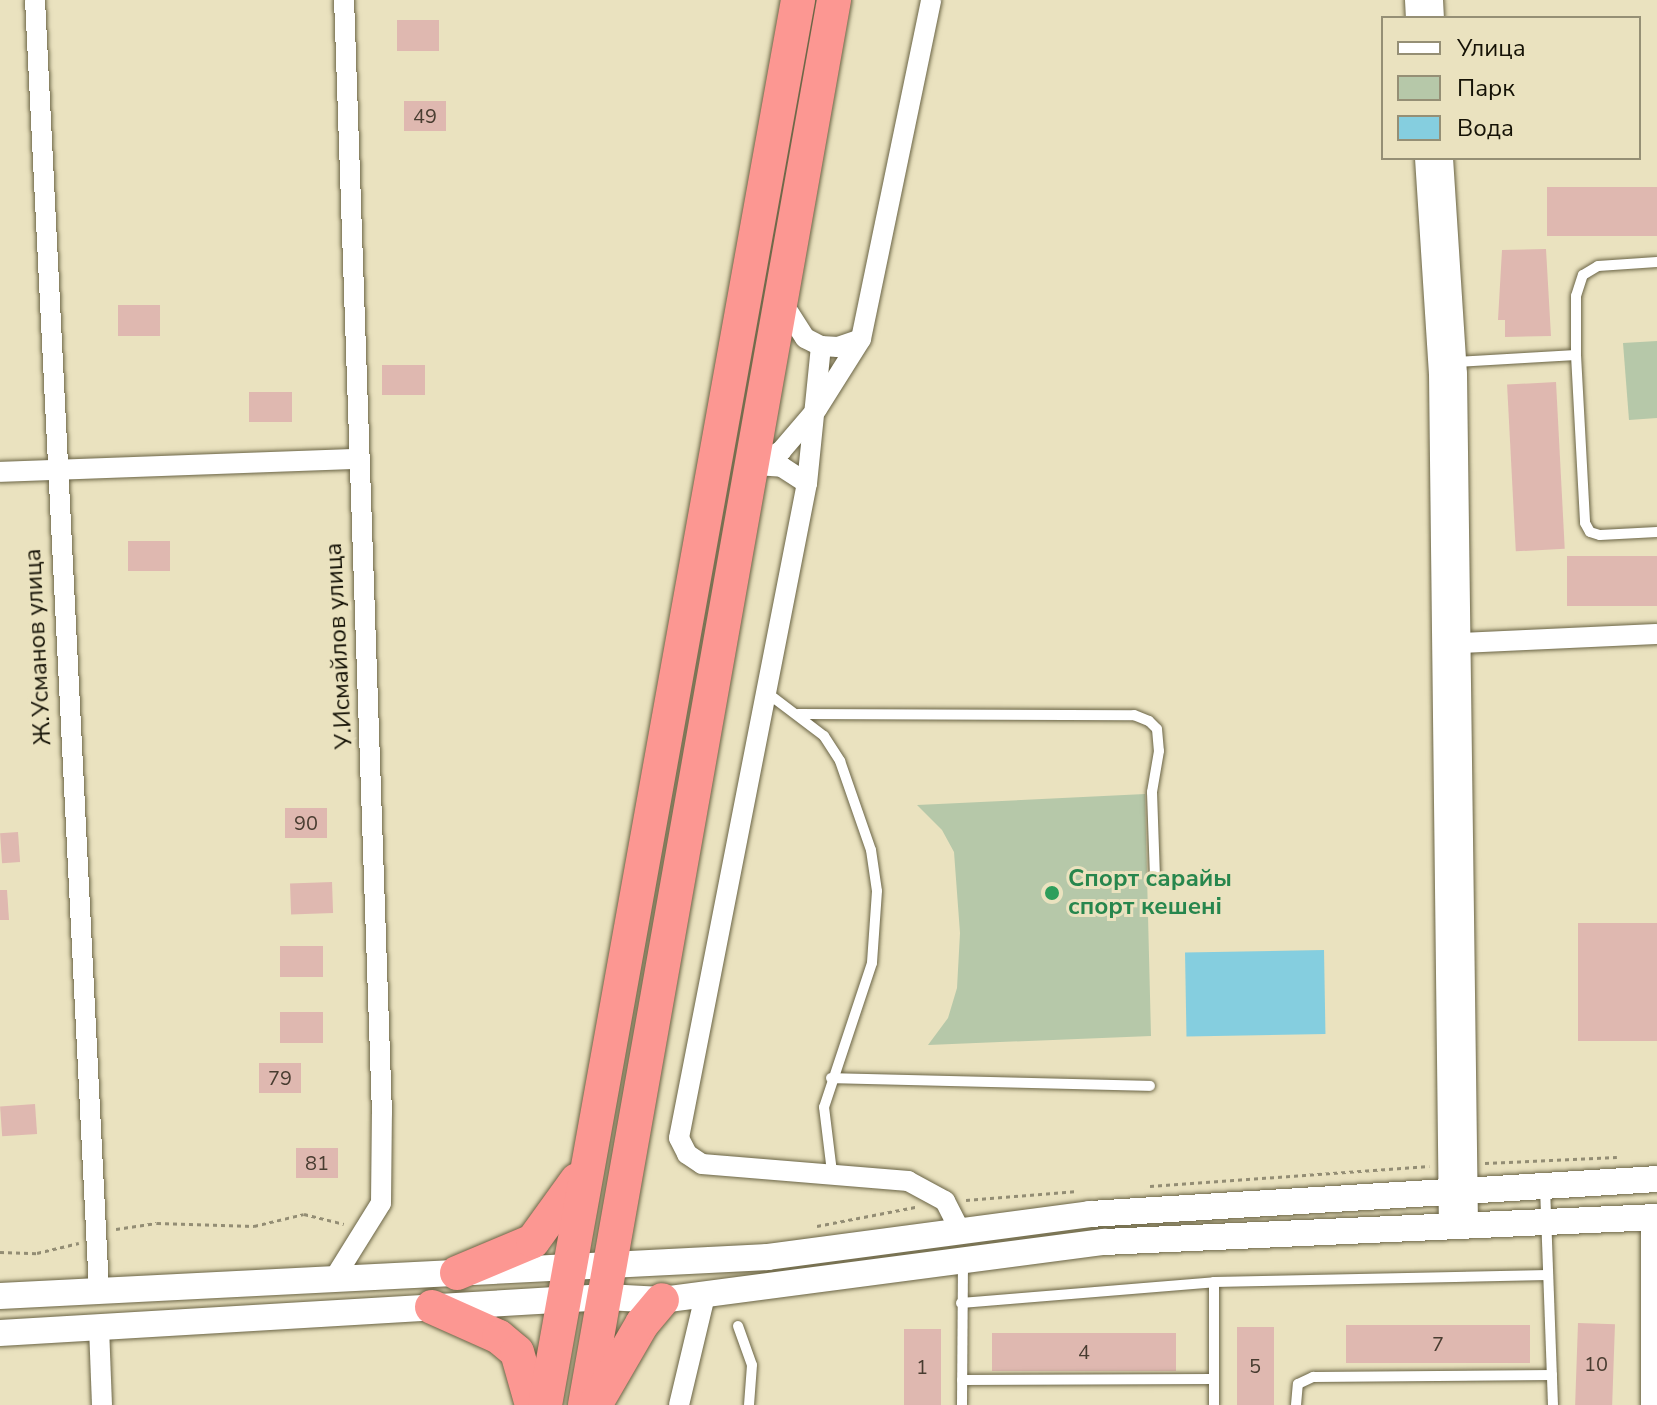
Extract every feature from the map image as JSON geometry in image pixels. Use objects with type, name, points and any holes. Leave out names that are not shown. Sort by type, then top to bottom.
[{"type":"highway","points":[[545,1405],[798,0]]},
{"type":"highway","points":[[585,1405],[684,828],[755,465],[834,0]]},
{"type":"highway","points":[[650,821],[684,828]]},
{"type":"highway","points":[[457,1273],[533,1241],[588,1163]]},
{"type":"highway","points":[[595,1405],[642,1324],[662,1300]]},
{"type":"highway","points":[[432,1307],[499,1337],[517,1352],[532,1405]]},
{"type":"street","name":"Ж.Усманов улица","points":[[35,0],[55,469],[99,1292]]},
{"type":"street","name":"У.Исмайлов улица","points":[[335,1277],[381,1203],[382,1114],[357,459],[344,0]]},
{"type":"street","points":[[755,465],[781,451],[817,409],[861,339],[931,0]]},
{"type":"street","points":[[1425,160],[1447,363],[1460,643],[1457,1188]]},
{"type":"street","points":[[1443,160],[1458,1225]]},
{"type":"street","points":[[782,302],[805,338],[821,346],[838,347],[861,339]]},
{"type":"street","points":[[821,346],[817,409],[807,483],[679,1138],[687,1154],[702,1164],[832,1172],[908,1181],[929,1189],[945,1201],[959,1228]]},
{"type":"street","points":[[0,472],[357,459]]},
{"type":"street","points":[[755,465],[782,467],[807,483]]},
{"type":"street","points":[[1460,643],[1657,634]]},
{"type":"street","points":[[0,1333],[432,1307],[959,1228],[1457,1188],[1657,1179]]},
{"type":"street","points":[[608,1282],[662,1300],[1104,1242],[1654,1217],[1651,1405]]},
{"type":"street","points":[[0,1296],[457,1273],[565,1285]]},
{"type":"street","points":[[679,1405],[705,1296]]},
{"type":"street","points":[[99,1327],[102,1405]]},
{"type":"lane","points":[[1657,262],[1598,266],[1583,275],[1576,296],[1585,523],[1590,532],[1600,535],[1657,532]]},
{"type":"lane","points":[[1447,363],[1576,355]]},
{"type":"lane","points":[[766,692],[824,736],[840,761],[871,850],[877,891],[872,963],[831,1078],[824,1107],[832,1172]]},
{"type":"lane","points":[[798,714],[1134,715],[1149,721],[1157,729],[1159,751],[1152,792],[1155,878]]},
{"type":"lane","points":[[831,1078],[1150,1086]]},
{"type":"lane","points":[[1545,1185],[1553,1405]]},
{"type":"lane","points":[[959,1228],[964,1260],[961,1303],[962,1405]]},
{"type":"lane","points":[[961,1303],[1214,1282],[1548,1275]]},
{"type":"lane","points":[[1214,1282],[1214,1405]]},
{"type":"lane","points":[[738,1326],[752,1365],[749,1405]]},
{"type":"lane","points":[[1296,1405],[1298,1384],[1313,1377],[1552,1375]]},
{"type":"lane","points":[[962,1380],[1214,1379]]},
{"type":"path","points":[[0,1252],[65,1249],[96,1237],[157,1223],[254,1226],[304,1214],[328,1217],[364,1232]]},
{"type":"green space","points":[[1657,341],[1657,418],[1629,420],[1623,343]]},
{"type":"green space","name":"Спорт сарайы спорт кешені","points":[[1145,794],[1151,1036],[928,1045],[948,1018],[957,988],[960,933],[954,852],[942,830],[917,805]]},
{"type":"water","points":[[1324,950],[1325,1034],[1186,1036],[1185,952]]},
{"type":"building","points":[[397,20],[439,20],[439,51],[397,51]]},
{"type":"building","points":[[404,101],[446,101],[446,131],[404,131]]},
{"type":"building","points":[[1547,187],[1657,187],[1657,236],[1547,236]]},
{"type":"building","points":[[1546,249],[1551,336],[1505,337],[1505,320],[1498,320],[1502,250]]},
{"type":"building","points":[[118,305],[160,305],[160,336],[118,336]]},
{"type":"building","points":[[382,365],[425,365],[425,395],[382,395]]},
{"type":"building","points":[[1556,382],[1565,549],[1516,551],[1507,385]]},
{"type":"building","points":[[249,392],[292,392],[292,422],[249,422]]},
{"type":"building","points":[[128,541],[170,541],[170,571],[128,571]]},
{"type":"building","points":[[1567,556],[1657,556],[1657,606],[1567,606]]},
{"type":"building","points":[[285,808],[327,808],[327,838],[285,838]]},
{"type":"building","points":[[18,832],[20,862],[2,863],[0,833]]},
{"type":"building","points":[[332,882],[333,913],[291,914],[290,883]]},
{"type":"building","points":[[0,890],[7,890],[9,920],[0,920]]},
{"type":"building","points":[[1578,923],[1657,923],[1657,1041],[1578,1041]]},
{"type":"building","points":[[280,946],[323,946],[323,977],[280,977]]},
{"type":"building","points":[[280,1012],[323,1012],[323,1043],[280,1043]]},
{"type":"building","points":[[259,1063],[301,1063],[301,1093],[259,1093]]},
{"type":"building","points":[[35,1104],[37,1134],[2,1136],[0,1106]]},
{"type":"building","points":[[296,1148],[338,1148],[338,1178],[296,1178]]},
{"type":"building","points":[[1578,1323],[1615,1324],[1612,1405],[1575,1405]]},
{"type":"building","points":[[1346,1325],[1530,1325],[1530,1363],[1346,1363]]},
{"type":"building","points":[[1237,1327],[1274,1327],[1274,1405],[1237,1405]]},
{"type":"building","points":[[904,1329],[941,1329],[941,1405],[904,1405]]},
{"type":"building","points":[[992,1333],[1176,1333],[1176,1371],[992,1371]]},
{"type":"place","name":"Спорт сарайы спорт кешені","points":[[1052,893]]}]
